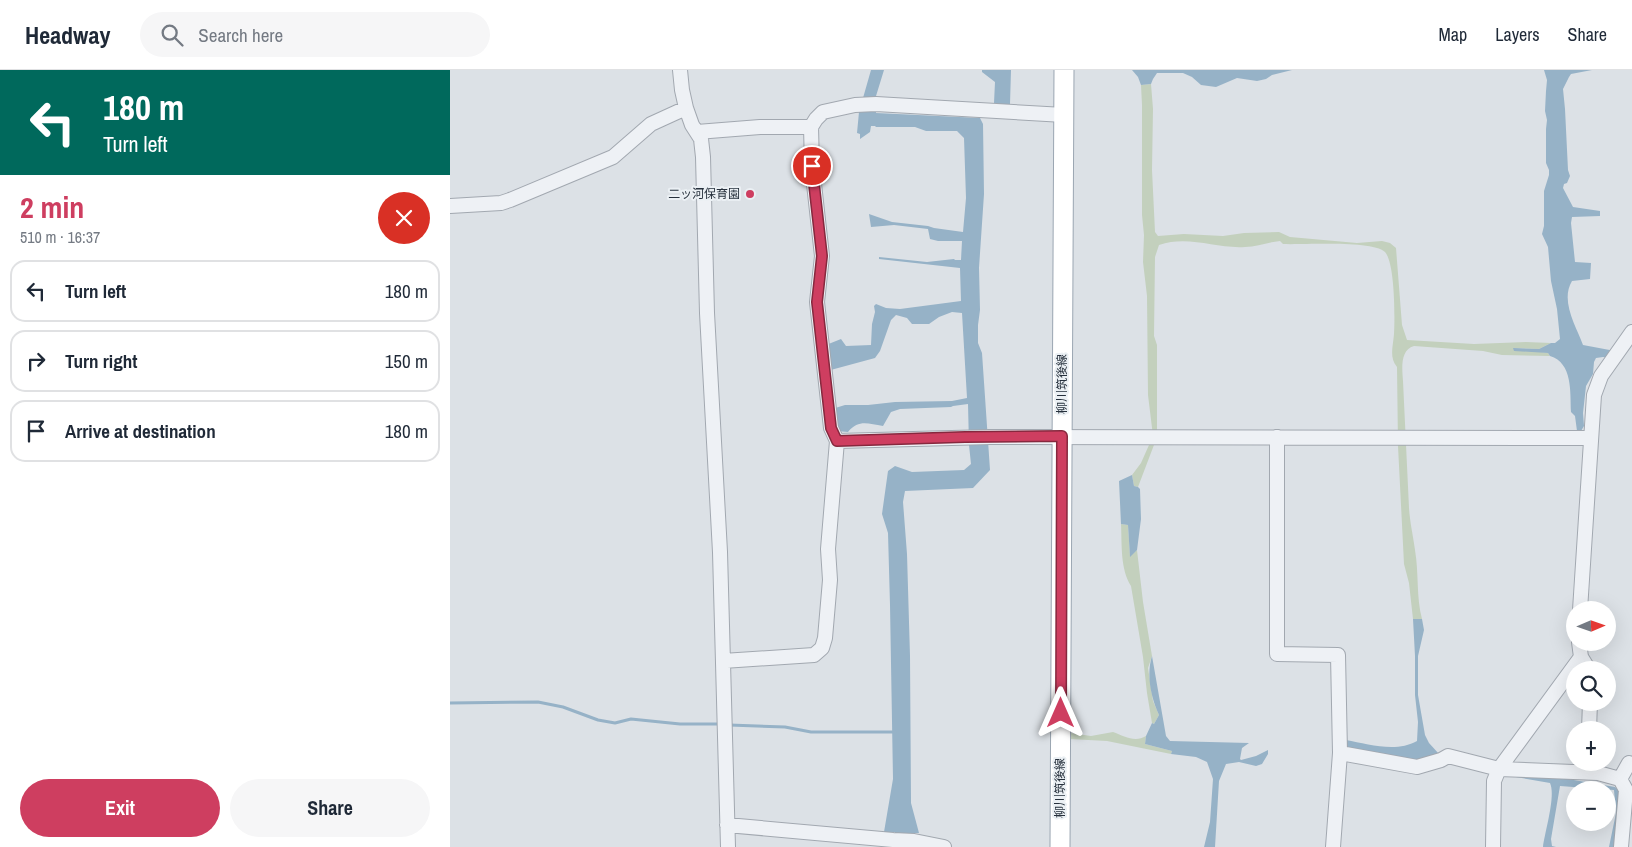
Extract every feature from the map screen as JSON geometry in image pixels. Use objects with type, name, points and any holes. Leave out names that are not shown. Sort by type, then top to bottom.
[{"type":"main road","name":"柳川筑後線","points":[[1060,847],[1064,70]]},
{"type":"street","points":[[680,70],[687,110],[701,139],[703,157],[707,313],[720,543],[728,847]]},
{"type":"street","points":[[723,661],[814,654],[822,648],[825,638],[830,580],[828,550],[837,441],[831,428],[817,302],[822,256],[812,166],[811,127],[823,112],[855,105],[876,104],[1064,115]]},
{"type":"street","points":[[450,206],[501,203],[510,200],[613,157],[651,124],[687,110]]},
{"type":"street","points":[[695,128],[811,127]]},
{"type":"street","points":[[1581,601],[1594,395],[1601,376],[1629,336]]},
{"type":"street","points":[[837,441],[1062,436],[1591,438]]},
{"type":"street","points":[[1277,437],[1277,654],[1338,655],[1340,753],[1333,847]]},
{"type":"street","points":[[1580,651],[1583,661]]},
{"type":"street","points":[[1493,847],[1494,781],[1499,770],[1581,657]]},
{"type":"street","points":[[1340,753],[1417,766],[1441,760],[1448,756],[1499,770],[1566,768]]},
{"type":"street","points":[[1621,847],[1629,763]]},
{"type":"street","points":[[1595,771],[1626,788]]},
{"type":"street","points":[[727,825],[914,841],[944,847]]},
{"type":"green space","points":[[1151,84],[1153,109],[1152,170],[1155,232],[1158,236],[1184,234],[1223,236],[1279,232],[1290,237],[1357,243],[1382,241],[1390,243],[1396,248],[1402,325],[1407,340],[1474,344],[1551,343],[1539,349],[1513,348],[1548,353],[1550,356],[1502,355],[1483,351],[1414,346],[1409,348],[1404,355],[1402,371],[1409,508],[1422,619],[1413,619],[1409,583],[1404,564],[1398,446],[1397,367],[1392,356],[1394,291],[1388,258],[1385,252],[1378,248],[1352,244],[1283,244],[1280,241],[1245,247],[1181,241],[1159,245],[1155,257],[1154,336],[1157,345],[1157,437],[1138,487],[1134,486],[1132,475],[1141,463],[1153,436],[1148,395],[1147,296],[1143,262],[1141,85]]},
{"type":"green space","points":[[1121,524],[1128,525],[1130,556],[1137,550],[1152,656],[1148,668],[1153,701],[1159,715],[1154,724],[1152,723],[1147,693],[1131,586],[1123,564]]},
{"type":"green space","points":[[1113,732],[1134,739],[1146,736],[1145,744],[1172,751],[1171,754],[1107,741],[1069,739],[1070,733],[1091,736]]},
{"type":"water","points":[[871,70],[884,70],[876,96],[876,113],[980,118],[983,124],[984,194],[979,268],[980,310],[978,343],[982,353],[990,470],[973,488],[905,491],[903,502],[907,554],[910,656],[911,803],[919,833],[912,833],[908,846],[895,846],[895,832],[884,832],[893,779],[888,533],[882,514],[888,471],[895,466],[912,472],[964,470],[971,464],[968,404],[951,407],[900,409],[891,412],[883,426],[860,424],[848,432],[836,431],[832,409],[845,405],[952,401],[967,398],[962,313],[952,312],[939,317],[929,324],[912,324],[907,318],[896,315],[891,320],[880,351],[875,358],[827,371],[826,345],[841,339],[846,346],[871,345],[874,306],[876,304],[886,308],[900,309],[961,301],[960,268],[879,259],[879,257],[927,262],[961,260],[962,241],[930,239],[928,229],[894,225],[871,227],[869,214],[892,222],[963,232],[966,198],[964,138],[957,131],[926,131],[915,127],[871,126],[870,132],[860,139],[860,134],[857,133],[859,112]]},
{"type":"water","points":[[982,70],[1011,70],[1010,104],[1004,110],[992,107],[994,103],[995,82]]},
{"type":"water","points":[[1132,70],[1292,70],[1257,81],[1237,78],[1216,87],[1201,85],[1192,77],[1183,73],[1157,73],[1151,84],[1141,85],[1138,77]]},
{"type":"water","points":[[1544,70],[1592,70],[1571,74],[1563,89],[1568,170],[1570,176],[1563,188],[1573,207],[1600,211],[1600,216],[1572,217],[1575,262],[1591,263],[1590,279],[1572,281],[1569,289],[1568,305],[1583,345],[1615,351],[1611,358],[1596,358],[1594,362],[1593,374],[1586,386],[1583,413],[1584,426],[1581,431],[1577,431],[1575,416],[1571,412],[1569,379],[1563,365],[1548,353],[1514,351],[1513,348],[1539,349],[1560,339],[1548,247],[1542,234],[1544,226],[1544,191],[1549,175],[1546,163],[1547,120],[1545,111],[1547,80]]},
{"type":"water","points":[[1132,475],[1134,486],[1140,489],[1141,519],[1137,550],[1130,557],[1128,525],[1121,524],[1119,481]]},
{"type":"water","points":[[1413,619],[1422,619],[1424,630],[1418,656],[1418,695],[1425,735],[1429,743],[1439,754],[1420,760],[1403,760],[1345,748],[1346,740],[1391,747],[1409,745],[1417,741],[1418,722],[1415,695]]},
{"type":"water","points":[[1152,656],[1166,736],[1170,741],[1249,743],[1242,748],[1241,760],[1268,750],[1268,754],[1262,764],[1256,766],[1239,762],[1226,764],[1219,781],[1215,847],[1204,847],[1210,822],[1213,779],[1207,762],[1196,757],[1171,754],[1172,751],[1145,744],[1146,736],[1152,723],[1154,724],[1159,715],[1150,686],[1149,671]]},
{"type":"water","points":[[1505,775],[1562,778],[1580,781],[1566,781],[1566,786],[1560,786],[1551,839],[1552,846],[1556,847],[1543,847],[1552,796],[1550,783]]},
{"type":"water","points":[[1616,788],[1619,791],[1617,847],[1609,847],[1612,831],[1616,831]]},
{"type":"waterway","points":[[450,703],[538,702],[563,707],[598,720],[615,723],[631,719],[680,724],[720,724]]},
{"type":"waterway","points":[[729,725],[785,727],[811,732],[895,732]]},
{"type":"place","name":"二ッ河保育園","points":[[750,194]]},
{"type":"route","points":[[812,166],[822,256],[817,302],[831,428],[837,441],[1062,436],[1061,713]]}]
